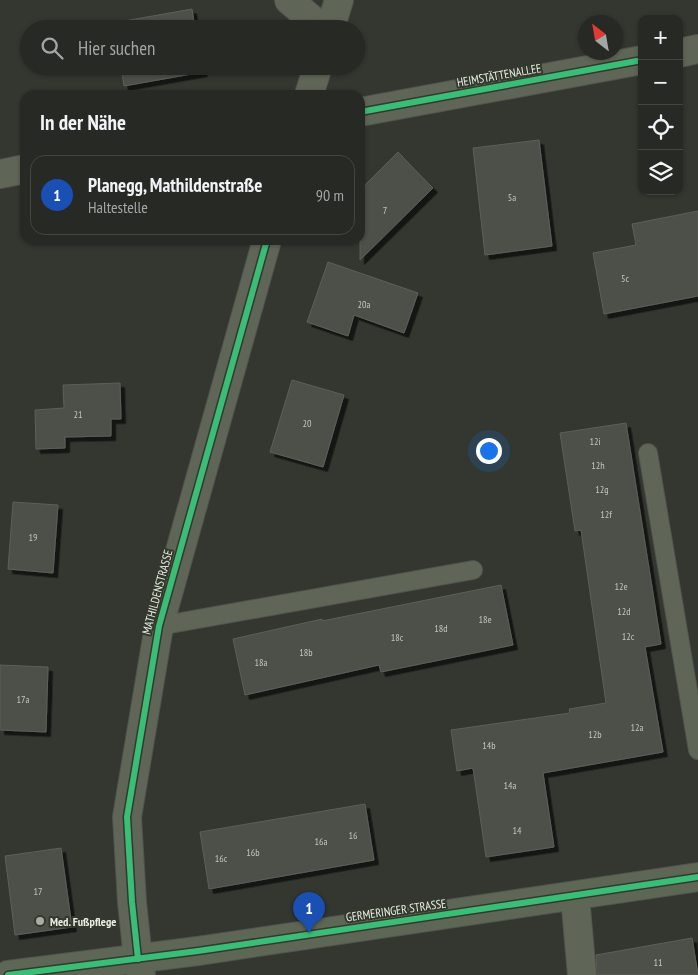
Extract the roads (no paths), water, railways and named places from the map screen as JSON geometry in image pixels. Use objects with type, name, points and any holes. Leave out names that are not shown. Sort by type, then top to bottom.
[{"type":"main road","name":"GERMERINGER STRASSE","points":[[8,975],[139,967],[698,877]]},
{"type":"street","points":[[289,0],[312,20]]},
{"type":"street","points":[[333,20],[339,0]]},
{"type":"street","points":[[683,52],[698,49]]},
{"type":"street","name":"HEIMSTÄTTENALLEE","points":[[365,111],[638,61]]},
{"type":"street","points":[[311,90],[315,75]]},
{"type":"street","points":[[0,174],[20,170]]},
{"type":"street","name":"MATHILDENSTRASSE","points":[[139,967],[132,902],[127,817],[159,626],[266,245]]},
{"type":"street","points":[[575,896],[582,975]]},
{"type":"lane","points":[[648,453],[698,750]]},
{"type":"lane","points":[[159,626],[473,570]]},
{"type":"place","name":"Med. Fußpflege","points":[[40,921]]},
{"type":"place","name":"Planegg, Mathildenstraße","points":[[309,933]]}]
